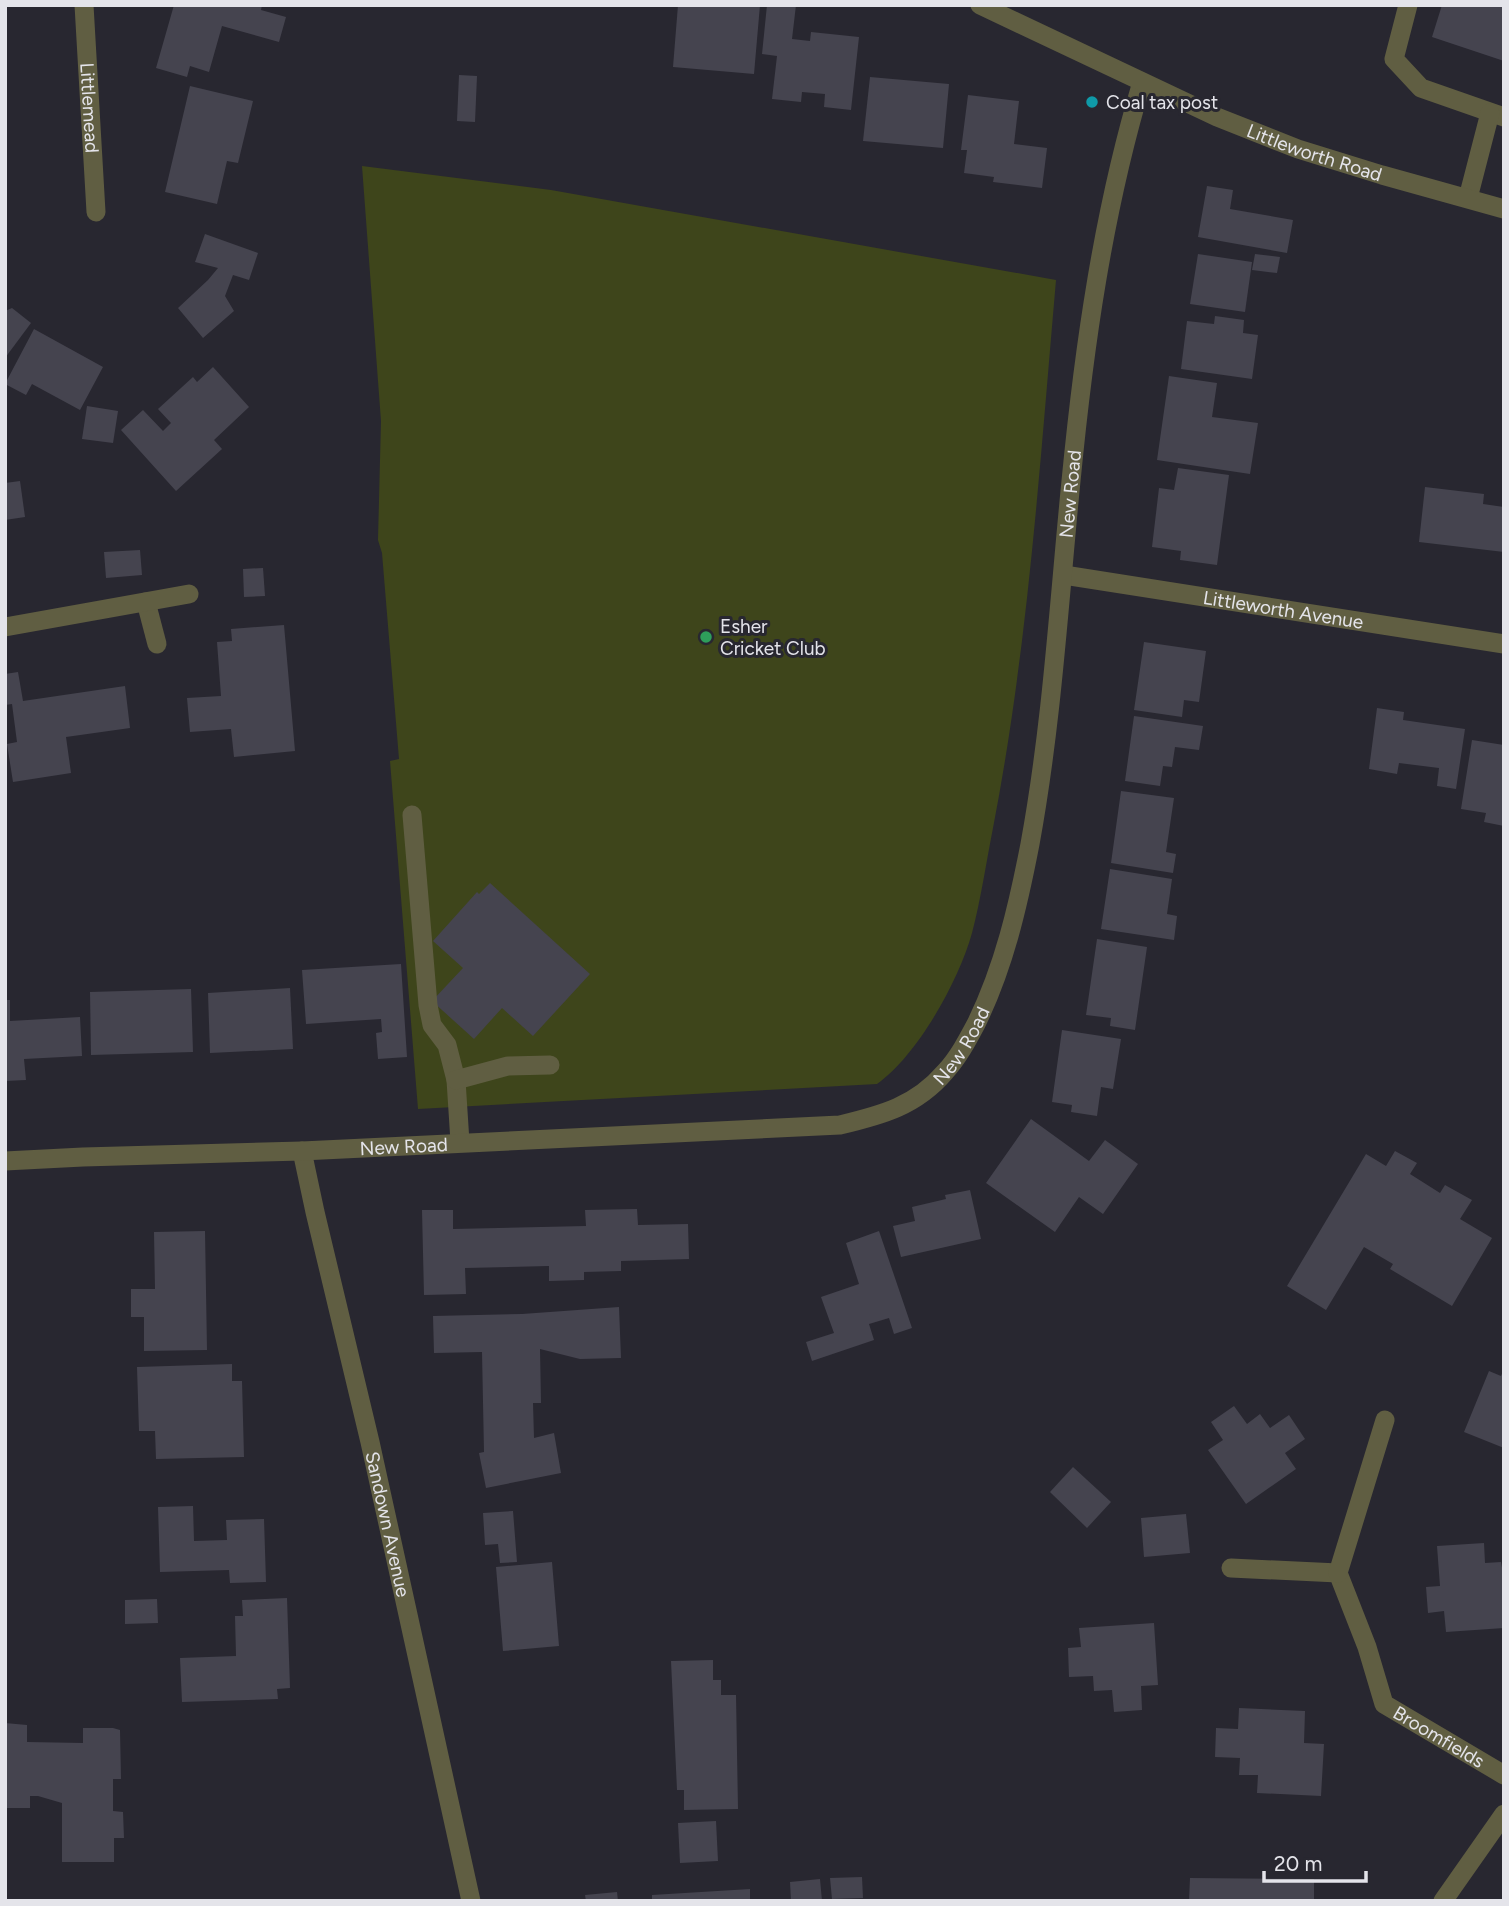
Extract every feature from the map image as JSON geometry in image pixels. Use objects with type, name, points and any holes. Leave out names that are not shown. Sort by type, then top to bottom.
[{"type":"street","name":"Littlemead","points":[[84,5],[96,212]]},
{"type":"street","name":"Littleworth Road","points":[[980,5],[1217,117],[1298,149],[1504,209]]},
{"type":"street","points":[[1408,5],[1394,59],[1421,88],[1497,115],[1468,198]]},
{"type":"street","name":"New Road","points":[[5,1161],[302,1151],[840,1125],[877,1116],[916,1099],[946,1072],[968,1040],[985,1006],[1015,918],[1048,727],[1074,453],[1101,255],[1142,82]]},
{"type":"street","name":"Littleworth Avenue","points":[[1063,575],[1504,645]]},
{"type":"street","points":[[5,627],[189,594]]},
{"type":"street","points":[[146,602],[157,644]]},
{"type":"street","points":[[412,815],[428,1005],[432,1025],[447,1045],[456,1080],[460,1142]]},
{"type":"street","points":[[456,1080],[508,1066],[550,1065]]},
{"type":"street","name":"Sandown Avenue","points":[[302,1151],[370,1442],[471,1901]]},
{"type":"street","points":[[1231,1567],[1338,1573],[1385,1420]]},
{"type":"street","name":"Broomfields","points":[[1338,1573],[1367,1647],[1384,1704],[1504,1774]]},
{"type":"street","points":[[1443,1901],[1504,1814]]},
{"type":"green space","name":"Esher Cricket Club","points":[[362,166],[551,190],[1056,280],[1024,623],[1005,760],[978,907],[966,952],[947,994],[922,1036],[877,1084],[418,1109],[390,761],[399,759],[382,553],[378,540],[381,421]]},
{"type":"building","points":[[174,5],[262,5],[261,10],[286,17],[279,42],[222,26],[209,72],[190,66],[187,77],[156,68]]},
{"type":"building","points":[[678,5],[760,5],[754,74],[673,67]]},
{"type":"building","points":[[767,5],[796,5],[792,39],[810,41],[811,32],[859,37],[851,110],[824,107],[825,94],[802,92],[801,102],[772,99],[777,56],[762,54]]},
{"type":"building","points":[[1442,5],[1504,5],[1504,61],[1432,37]]},
{"type":"building","points":[[459,75],[477,76],[475,122],[457,121]]},
{"type":"building","points":[[870,77],[949,84],[943,148],[863,141]]},
{"type":"building","points":[[190,86],[253,101],[238,163],[227,161],[217,204],[165,192]]},
{"type":"building","points":[[968,95],[1019,101],[1014,144],[1047,148],[1042,188],[993,182],[994,177],[964,173],[967,150],[961,150]]},
{"type":"building","points":[[1207,186],[1233,190],[1230,209],[1293,220],[1287,253],[1198,237]]},
{"type":"building","points":[[205,234],[258,253],[249,280],[233,275],[225,296],[234,311],[203,338],[178,308],[218,268],[195,262]]},
{"type":"building","points":[[1198,254],[1252,262],[1245,312],[1190,304]]},
{"type":"building","points":[[1255,254],[1280,257],[1277,273],[1252,270]]},
{"type":"building","points":[[12,308],[31,323],[5,358],[5,311]]},
{"type":"building","points":[[1215,316],[1244,320],[1243,333],[1258,335],[1252,379],[1181,369],[1187,321],[1214,324]]},
{"type":"building","points":[[34,329],[103,367],[80,410],[32,384],[26,395],[5,384]]},
{"type":"building","points":[[213,367],[249,407],[214,440],[222,449],[176,491],[121,430],[143,410],[163,431],[171,423],[158,409],[193,377],[197,382]]},
{"type":"building","points":[[1169,376],[1217,383],[1212,417],[1258,423],[1250,474],[1157,460]]},
{"type":"building","points":[[87,406],[118,411],[113,443],[82,439]]},
{"type":"building","points":[[1178,468],[1229,475],[1217,565],[1180,560],[1181,551],[1152,547],[1159,488],[1174,490]]},
{"type":"building","points":[[20,481],[25,517],[5,520],[5,483]]},
{"type":"building","points":[[1425,487],[1484,494],[1483,504],[1504,507],[1504,552],[1419,542]]},
{"type":"building","points":[[140,550],[142,575],[106,578],[104,552]]},
{"type":"building","points":[[263,568],[265,596],[244,597],[243,569]]},
{"type":"building","points":[[284,625],[295,751],[234,757],[231,729],[190,732],[187,698],[221,696],[217,642],[232,641],[231,629]]},
{"type":"building","points":[[1144,642],[1206,651],[1199,702],[1184,700],[1182,717],[1134,710]]},
{"type":"building","points":[[18,672],[23,701],[125,686],[130,728],[66,737],[71,773],[13,782],[7,744],[17,742],[12,704],[5,705],[5,674]]},
{"type":"building","points":[[1377,708],[1404,712],[1403,720],[1465,729],[1456,789],[1437,786],[1439,768],[1399,763],[1397,774],[1369,769]]},
{"type":"building","points":[[1134,716],[1203,726],[1199,750],[1175,747],[1172,767],[1163,766],[1160,786],[1125,781]]},
{"type":"building","points":[[1472,740],[1504,745],[1504,826],[1484,822],[1486,813],[1461,809]]},
{"type":"building","points":[[1121,791],[1174,798],[1166,852],[1176,854],[1173,873],[1111,863]]},
{"type":"building","points":[[1110,869],[1172,879],[1167,914],[1177,916],[1174,940],[1101,929]]},
{"type":"building","points":[[490,883],[590,974],[533,1036],[502,1008],[474,1039],[432,1001],[463,968],[433,941],[477,892],[479,894]]},
{"type":"building","points":[[1097,939],[1147,947],[1135,1030],[1110,1026],[1111,1018],[1086,1015]]},
{"type":"building","points":[[401,964],[407,1057],[378,1059],[376,1033],[382,1032],[381,1019],[306,1024],[302,970]]},
{"type":"building","points":[[290,988],[293,1049],[210,1053],[208,993]]},
{"type":"building","points":[[191,989],[193,1052],[91,1055],[90,992]]},
{"type":"building","points":[[5,1000],[10,1000],[10,1021],[80,1017],[82,1056],[24,1059],[26,1080],[5,1081]]},
{"type":"building","points":[[1062,1030],[1121,1039],[1113,1089],[1101,1087],[1097,1116],[1071,1112],[1072,1105],[1052,1102]]},
{"type":"building","points":[[1031,1119],[1089,1161],[1105,1140],[1138,1164],[1103,1214],[1079,1197],[1055,1232],[986,1183]]},
{"type":"building","points":[[1395,1151],[1417,1163],[1410,1174],[1440,1193],[1445,1185],[1472,1200],[1460,1219],[1492,1238],[1452,1306],[1390,1269],[1393,1264],[1364,1247],[1326,1310],[1287,1286],[1366,1154],[1386,1166]]},
{"type":"building","points":[[970,1190],[981,1239],[901,1257],[893,1226],[915,1221],[912,1207],[946,1199],[945,1195]]},
{"type":"building","points":[[637,1209],[638,1225],[688,1224],[689,1259],[621,1261],[621,1271],[584,1272],[584,1280],[549,1281],[549,1266],[465,1268],[466,1294],[424,1295],[422,1210],[453,1210],[453,1229],[586,1226],[585,1210]]},
{"type":"building","points":[[205,1231],[207,1350],[144,1351],[144,1317],[131,1317],[131,1289],[155,1289],[154,1232]]},
{"type":"building","points":[[879,1231],[912,1328],[894,1334],[889,1318],[869,1324],[874,1340],[812,1361],[806,1342],[834,1333],[821,1297],[859,1284],[846,1243]]},
{"type":"building","points":[[619,1307],[621,1358],[580,1359],[540,1349],[541,1403],[533,1403],[534,1438],[554,1433],[561,1473],[486,1488],[479,1453],[484,1452],[482,1352],[434,1353],[433,1316],[522,1314]]},
{"type":"building","points":[[232,1364],[232,1381],[242,1381],[244,1457],[156,1459],[155,1431],[139,1431],[137,1367]]},
{"type":"building","points":[[1504,1369],[1504,1448],[1464,1432],[1489,1371],[1501,1376]]},
{"type":"building","points":[[1234,1406],[1247,1424],[1260,1414],[1270,1428],[1289,1415],[1305,1439],[1285,1453],[1296,1469],[1246,1504],[1208,1450],[1223,1440],[1211,1422]]},
{"type":"building","points":[[1073,1467],[1111,1502],[1087,1528],[1050,1492]]},
{"type":"building","points":[[193,1506],[194,1541],[227,1540],[226,1520],[264,1519],[266,1582],[230,1583],[229,1570],[160,1572],[158,1507]]},
{"type":"building","points":[[513,1511],[517,1562],[500,1563],[498,1544],[485,1545],[483,1513]]},
{"type":"building","points":[[1186,1514],[1190,1553],[1144,1557],[1141,1518]]},
{"type":"building","points":[[1484,1543],[1485,1563],[1501,1562],[1504,1579],[1504,1628],[1446,1632],[1444,1611],[1428,1613],[1426,1587],[1440,1586],[1437,1546]]},
{"type":"building","points":[[552,1562],[559,1646],[503,1651],[496,1567]]},
{"type":"building","points":[[287,1598],[290,1688],[277,1689],[278,1699],[182,1702],[180,1658],[236,1656],[235,1616],[243,1616],[242,1600]]},
{"type":"building","points":[[157,1599],[158,1623],[125,1624],[125,1600]]},
{"type":"building","points":[[1154,1623],[1158,1685],[1141,1686],[1142,1710],[1114,1712],[1112,1690],[1094,1691],[1093,1676],[1069,1677],[1068,1648],[1081,1647],[1079,1628]]},
{"type":"building","points":[[713,1660],[713,1680],[721,1680],[721,1695],[736,1695],[738,1809],[684,1810],[684,1790],[677,1790],[671,1661]]},
{"type":"building","points":[[1239,1708],[1305,1711],[1304,1743],[1324,1744],[1321,1796],[1257,1793],[1258,1775],[1239,1775],[1240,1758],[1215,1757],[1216,1728],[1238,1729]]},
{"type":"building","points":[[5,1723],[27,1725],[27,1742],[83,1743],[83,1728],[120,1730],[121,1779],[113,1779],[113,1811],[123,1812],[124,1838],[114,1838],[114,1862],[62,1862],[62,1803],[30,1796],[30,1808],[5,1808]]},
{"type":"building","points":[[716,1821],[718,1861],[680,1863],[678,1823]]},
{"type":"building","points":[[862,1877],[863,1898],[832,1899],[830,1878]]},
{"type":"building","points":[[1190,1878],[1314,1879],[1314,1901],[1189,1901]]},
{"type":"building","points":[[820,1879],[822,1901],[791,1901],[790,1882]]},
{"type":"building","points":[[750,1889],[750,1901],[652,1901],[652,1895]]},
{"type":"building","points":[[617,1892],[618,1901],[586,1901],[585,1895]]},
{"type":"place","name":"Coal tax post","points":[[1092,102]]},
{"type":"place","name":"Esher Cricket Club","points":[[706,637]]}]
